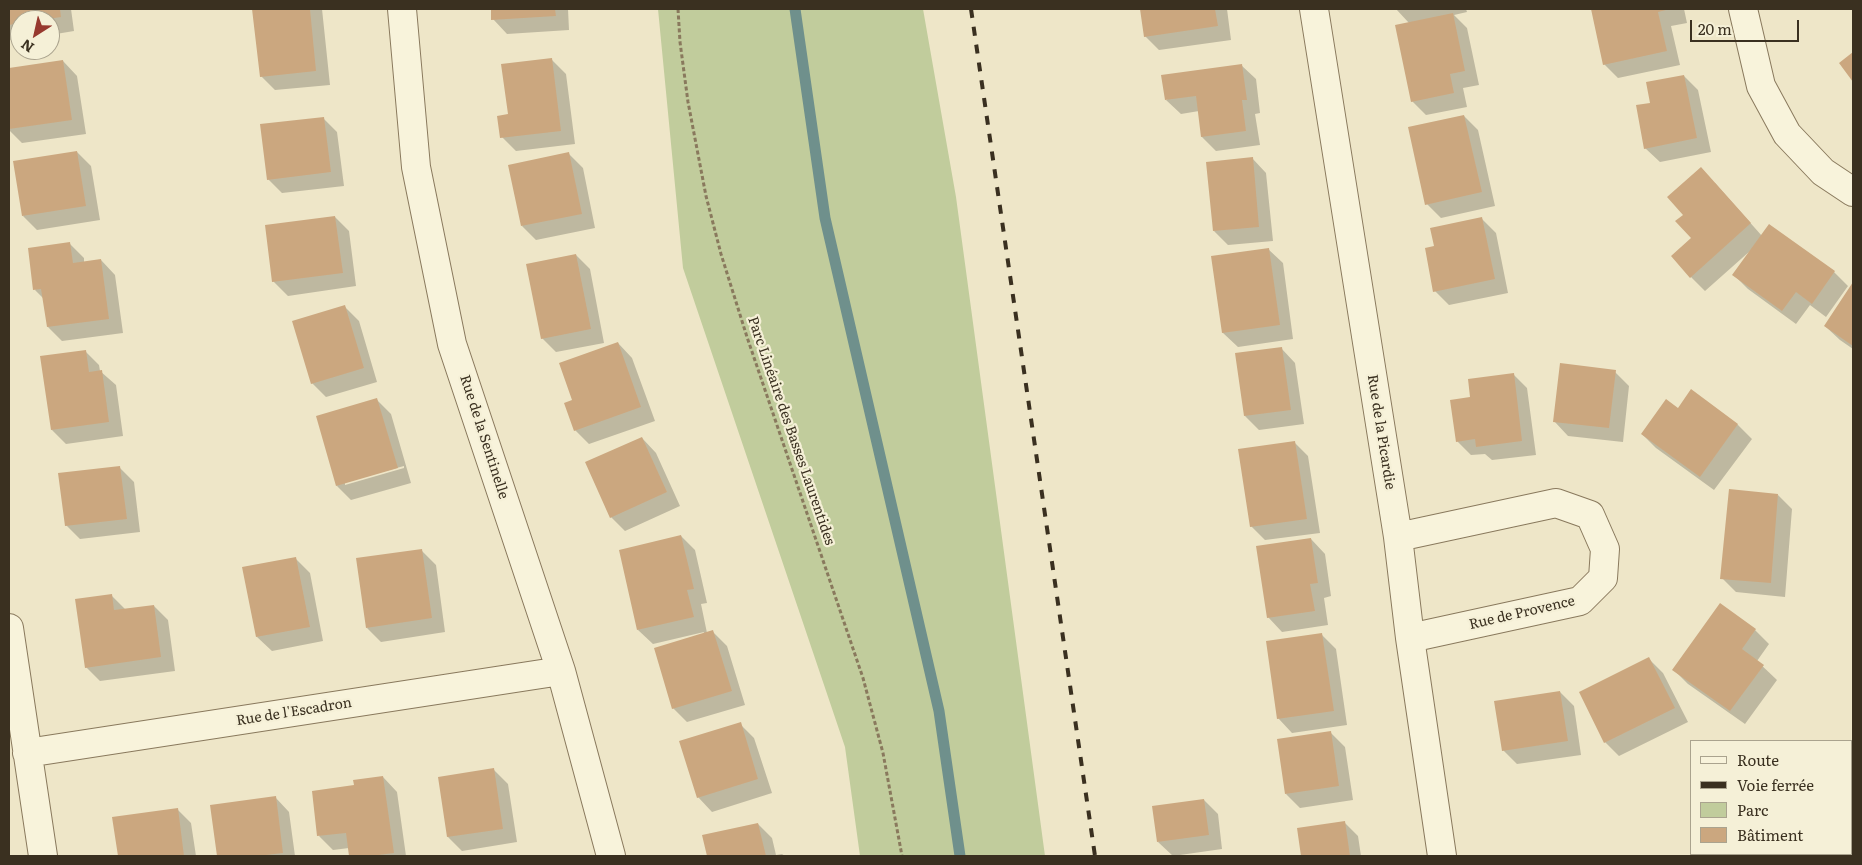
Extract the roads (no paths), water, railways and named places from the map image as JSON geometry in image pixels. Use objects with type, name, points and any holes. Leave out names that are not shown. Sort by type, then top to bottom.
[{"type":"street","name":"Rue de la Sentinelle","points":[[402,9],[416,167],[452,344],[561,671],[611,856]]},
{"type":"street","name":"Rue de la Picardie","points":[[1314,9],[1398,537],[1410,638],[1442,856]]},
{"type":"street","points":[[1744,9],[1761,86],[1786,134],[1824,172],[1853,192]]},
{"type":"street","name":"Rue de Provence","points":[[1398,537],[1556,503],[1590,515],[1605,549],[1603,578],[1580,601],[1410,638]]},
{"type":"street","points":[[9,628],[43,856]]},
{"type":"street","name":"Rue de l'Escadron","points":[[27,752],[561,671]]},
{"type":"waterway","points":[[795,9],[825,218],[939,711],[960,856]]},
{"type":"railway","points":[[971,9],[1095,856]]}]
